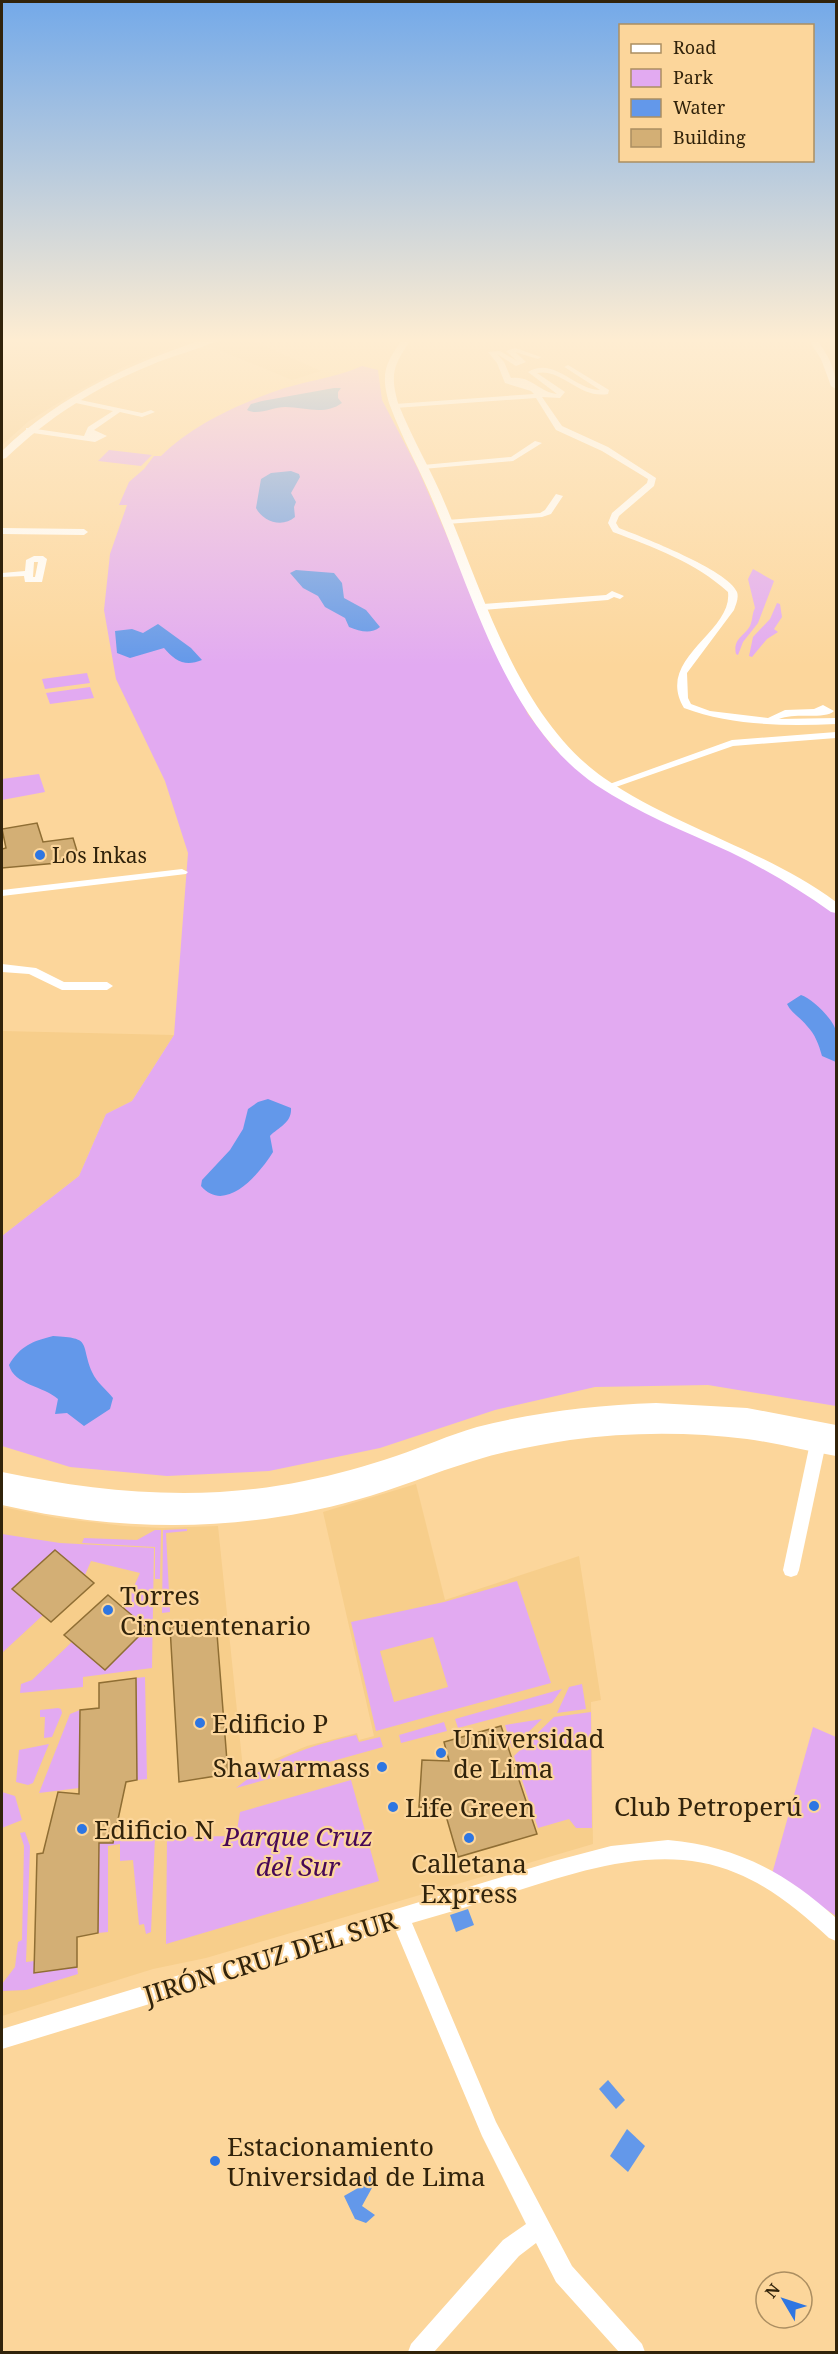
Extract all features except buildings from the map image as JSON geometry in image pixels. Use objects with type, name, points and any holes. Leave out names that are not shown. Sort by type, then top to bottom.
[{"type":"street","points":[[414,447],[509,666],[550,734],[579,765],[609,786],[674,823],[755,859],[837,909]]},
{"type":"street","points":[[423,467],[513,459],[532,447]]},
{"type":"street","points":[[600,447],[652,478],[651,484],[615,515],[612,523],[616,530],[675,553],[722,582],[732,591],[730,610],[682,674],[683,698],[687,706],[708,714],[770,720],[837,721]]},
{"type":"street","points":[[447,522],[542,515],[548,512],[559,496]]},
{"type":"street","points":[[2,531],[84,532]]},
{"type":"street","points":[[2,574],[28,573]]},
{"type":"street","points":[[483,608],[608,597]]},
{"type":"street","points":[[770,720],[790,711],[814,712]]},
{"type":"street","points":[[609,786],[732,743],[837,735]]},
{"type":"street","points":[[779,739],[801,743],[837,744]]},
{"type":"street","points":[[2,893],[182,872]]},
{"type":"street","points":[[2,968],[32,971],[62,986],[107,986]]},
{"type":"street","points":[[2,1482],[87,1498],[163,1504],[238,1500],[319,1487],[401,1463],[475,1436],[532,1422],[607,1413],[690,1411],[724,1413],[786,1423],[831,1442]]},
{"type":"street","points":[[2,1496],[48,1507],[124,1516],[160,1518],[240,1514],[321,1500],[373,1486],[481,1449],[572,1430],[610,1426],[726,1427],[831,1442]]},
{"type":"street","points":[[791,1570],[831,1442]]},
{"type":"street","name":"JIRÓN CRUZ DEL SUR","points":[[2,2039],[400,1917],[601,1859],[640,1851],[696,1852],[743,1865],[777,1883],[813,1909],[837,1931]]},
{"type":"street","points":[[400,1917],[489,2128],[564,2274],[634,2352]]},
{"type":"street","points":[[419,2352],[512,2248],[540,2227]]},
{"type":"shaded area","points":[[2,1031],[174,1035],[132,1101],[106,1114],[79,1176],[2,1236]]},
{"type":"shaded area","name":"Universidad de Lima","points":[[416,1484],[445,1600],[579,1556],[601,1700],[591,1702],[593,1844],[206,1958],[153,1969],[2,2016],[2,1507],[57,1518],[124,1526],[162,1528],[218,1526],[244,1779],[275,1759],[307,1746],[357,1733],[359,1740],[374,1736],[323,1512]]},
{"type":"green space","points":[[171,447],[406,447],[498,654],[528,714],[553,747],[595,783],[735,852],[801,888],[836,913],[836,1406],[708,1385],[595,1387],[495,1410],[380,1448],[269,1471],[167,1476],[70,1467],[2,1446],[2,1236],[79,1176],[106,1114],[132,1101],[174,1035],[188,853],[165,781],[116,679],[104,610],[110,554],[127,505],[119,505],[129,482],[144,469],[154,456],[161,456]]},
{"type":"green space","points":[[109,450],[152,455],[141,466],[98,461]]},
{"type":"green space","points":[[753,569],[774,581],[758,623],[743,642],[738,655],[736,644],[749,627],[755,608],[748,579]]},
{"type":"green space","points":[[777,603],[780,604],[782,617],[774,629],[778,632],[767,639],[752,657],[749,656],[753,637],[770,619]]},
{"type":"green space","points":[[87,673],[90,683],[45,689],[42,679]]},
{"type":"green space","points":[[90,687],[94,698],[50,704],[46,693]]},
{"type":"green space","points":[[39,774],[45,792],[2,800],[2,779]]},
{"type":"green space","points":[[187,1529],[187,1531],[166,1533],[170,1612],[162,1613],[163,1530]]},
{"type":"green space","points":[[155,1530],[161,1530],[160,1579],[155,1579],[155,1547],[82,1543],[84,1538],[137,1540]]},
{"type":"green space","points":[[2,1534],[60,1543],[154,1548],[152,1668],[83,1677],[83,1687],[20,1693],[21,1684],[32,1680],[73,1641],[105,1669],[147,1628],[124,1609],[140,1573],[91,1561],[85,1575],[56,1551],[13,1588],[43,1615],[2,1653]]},
{"type":"green space","points":[[517,1581],[551,1683],[376,1731],[351,1622],[444,1602]],"holes":[[[433,1637],[448,1687],[394,1702],[380,1651]]]},
{"type":"green space","points":[[145,1677],[147,1779],[137,1780],[136,1678]]},
{"type":"green space","points":[[582,1684],[586,1709],[557,1713],[569,1687]]},
{"type":"green space","points":[[562,1689],[552,1703],[458,1728],[455,1719]]},
{"type":"green space","points":[[58,1708],[62,1713],[52,1737],[44,1738],[45,1717],[40,1717],[40,1710]]},
{"type":"green space","points":[[80,1710],[79,1788],[39,1793],[70,1714]]},
{"type":"green space","points":[[591,1712],[592,1828],[576,1828],[569,1819],[538,1828],[514,1756],[554,1717]]},
{"type":"green space","points":[[542,1719],[512,1748],[505,1725]]},
{"type":"green space","points":[[444,1722],[447,1731],[401,1743],[399,1735]]},
{"type":"green space","name":"Club Petroperú","points":[[813,1727],[836,1737],[836,1916],[772,1874]]},
{"type":"green space","points":[[356,1735],[359,1742],[380,1737],[383,1747],[236,1788],[265,1768],[293,1754]]},
{"type":"green space","points":[[49,1744],[33,1783],[28,1785],[16,1782],[19,1750]]},
{"type":"green space","name":"Parque Cruz del Sur","points":[[351,1780],[379,1881],[166,1944],[167,1837],[236,1836],[240,1812]]},
{"type":"green space","points":[[2,1792],[15,1796],[22,1820],[2,1828]]},
{"type":"green space","points":[[25,1832],[30,1846],[26,1962],[34,1961],[34,1973],[77,1967],[78,1974],[26,1990],[2,1991],[2,1984],[15,1967],[18,1942],[22,1940],[24,1846],[20,1833]]},
{"type":"green space","points":[[155,1836],[151,1932],[146,1934],[144,1924],[139,1925],[133,1860],[120,1861],[120,1844],[108,1846],[108,1932],[98,1933],[99,1842],[112,1843],[114,1838]]},
{"type":"water","points":[[291,471],[299,474],[300,477],[291,493],[296,502],[295,517],[279,523],[268,520],[256,508],[261,479],[271,473]]},
{"type":"water","points":[[296,570],[334,573],[342,583],[344,598],[366,610],[380,627],[369,632],[349,627],[345,618],[325,607],[318,596],[303,588],[290,573]]},
{"type":"water","points":[[158,624],[191,648],[202,660],[190,663],[181,662],[164,648],[130,658],[117,653],[115,631],[132,629],[143,633]]},
{"type":"water","points":[[801,995],[823,1011],[835,1027],[836,1062],[822,1056],[812,1033],[787,1004]]},
{"type":"water","points":[[268,1099],[291,1108],[287,1121],[270,1136],[273,1152],[260,1170],[242,1188],[221,1196],[211,1194],[201,1186],[202,1180],[230,1150],[243,1129],[248,1109]]},
{"type":"water","points":[[53,1336],[74,1338],[83,1344],[94,1376],[113,1398],[110,1409],[84,1426],[67,1413],[55,1414],[58,1399],[17,1377],[9,1365],[28,1345]]},
{"type":"water","points":[[468,1909],[474,1925],[456,1932],[450,1915]]},
{"type":"water","points":[[608,2080],[625,2100],[616,2109],[599,2089]]},
{"type":"water","points":[[627,2129],[645,2146],[628,2172],[610,2156]]},
{"type":"water","points":[[370,2175],[373,2186],[362,2206],[375,2215],[366,2223],[355,2219],[344,2196],[358,2188],[359,2177]]},
{"type":"place","name":"Los Inkas","points":[[40,855]]},
{"type":"place","name":"Torres Cincuentenario","points":[[108,1610]]},
{"type":"place","name":"Edificio P","points":[[200,1723]]},
{"type":"place","name":"Universidad de Lima","points":[[441,1753]]},
{"type":"place","name":"Shawarmass","points":[[382,1767]]},
{"type":"place","name":"Club Petroperú","points":[[814,1806]]},
{"type":"place","name":"Life Green","points":[[393,1807]]},
{"type":"place","name":"Edificio N","points":[[82,1829]]},
{"type":"place","name":"Calletana Express","points":[[469,1838]]},
{"type":"place","name":"Estacionamiento Universidad de Lima","points":[[215,2161]]}]
